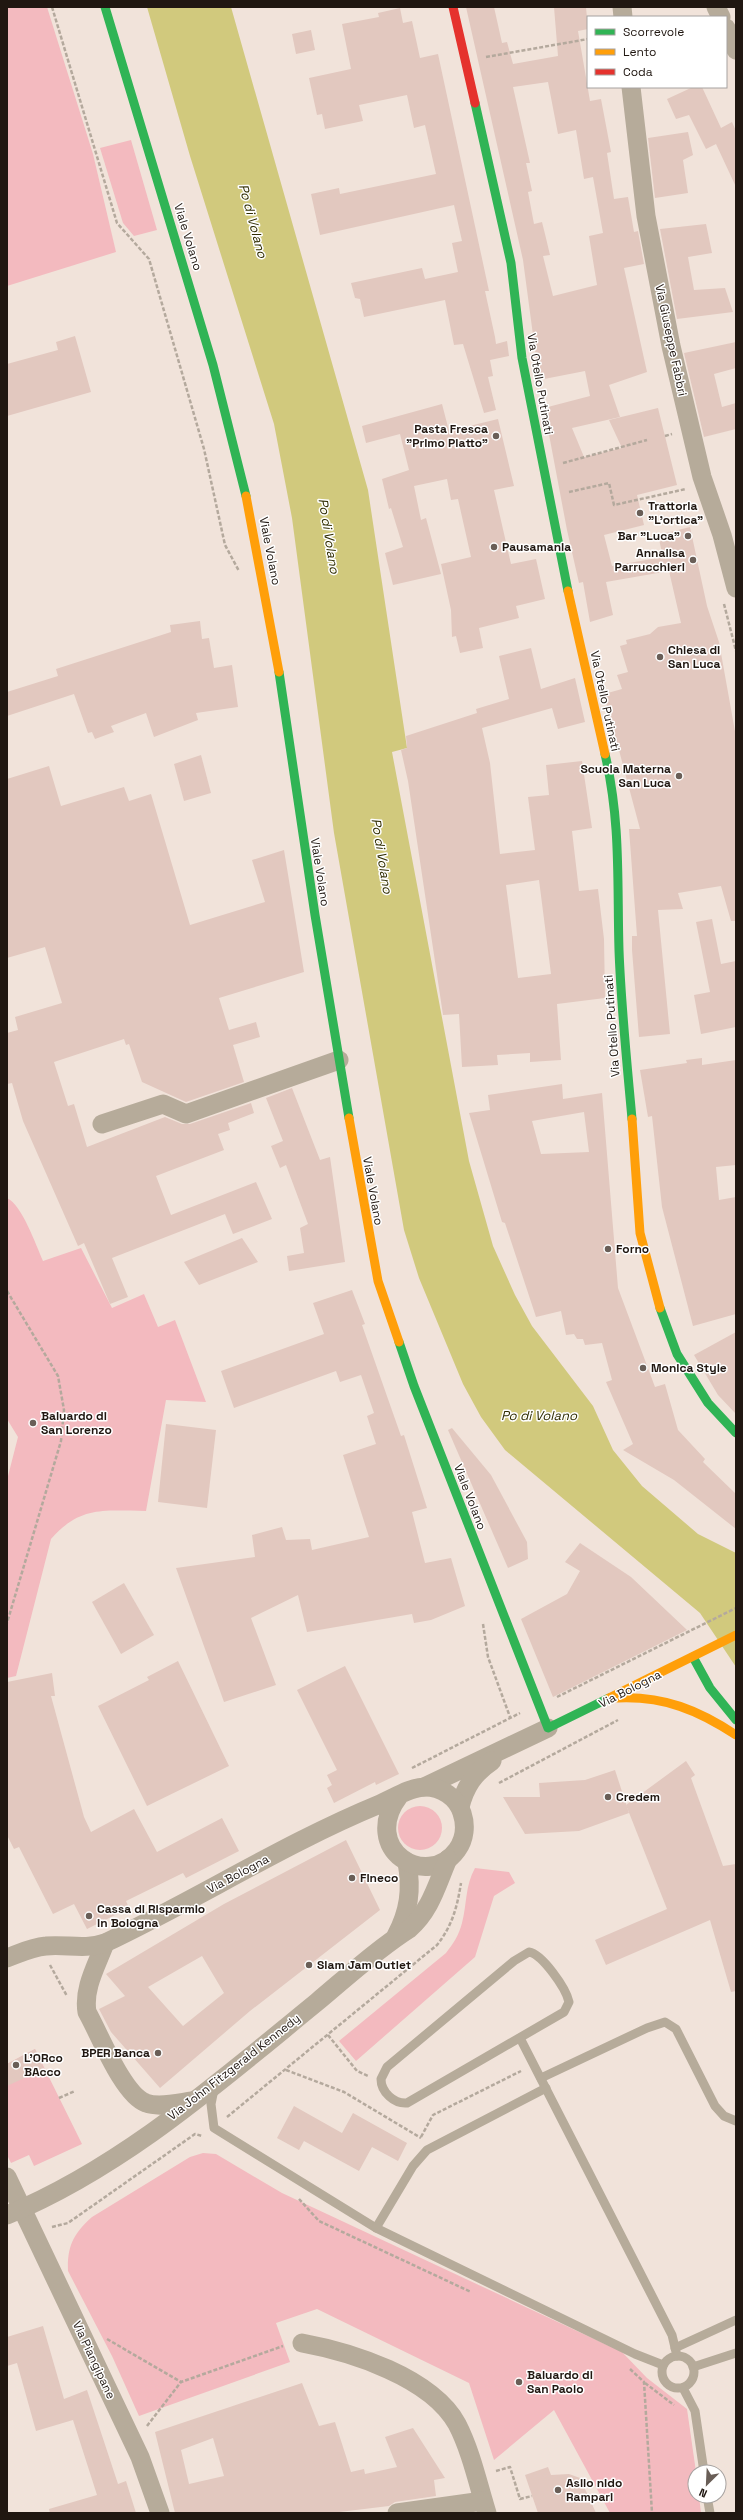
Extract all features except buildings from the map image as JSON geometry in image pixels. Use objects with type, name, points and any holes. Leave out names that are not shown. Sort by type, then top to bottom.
[{"type":"main road","name":"Viale Volano","points":[[105,7],[213,365],[251,516],[275,644],[309,876],[370,1245],[386,1309],[414,1386],[548,1728]]},
{"type":"main road","name":"Via Otello Putinati","points":[[453,7],[512,263],[522,358],[548,497],[615,800],[619,858],[618,950],[640,1233],[656,1298],[677,1354],[708,1403],[736,1433]]},
{"type":"main road","name":"Via Bologna","points":[[548,1728],[613,1698],[736,1636]]},
{"type":"main road","points":[[694,1656],[710,1688],[736,1720]]},
{"type":"main road","points":[[613,1698],[647,1697],[687,1706],[708,1716],[736,1735]]},
{"type":"street","points":[[716,7],[720,16]]},
{"type":"street","points":[[727,30],[736,50]]},
{"type":"street","name":"Via Giuseppe Fabbri","points":[[631,88],[645,210],[662,302],[702,477],[729,533],[736,588]]},
{"type":"street","points":[[102,1124],[164,1104],[186,1114],[339,1060]]},
{"type":"street","name":"Via Bologna","points":[[7,1958],[30,1948],[46,1946],[84,1948],[106,1943],[334,1824],[424,1786],[548,1728]]},
{"type":"street","name":"Via Bologna","points":[[334,1824],[352,1822],[370,1824],[380,1828],[394,1852],[407,1862],[428,1866],[440,1864],[457,1850],[464,1836],[465,1822],[460,1807],[464,1790],[474,1776],[522,1740]]},
{"type":"street","points":[[424,1786],[443,1791],[453,1798],[460,1807]]},
{"type":"street","points":[[386,1836],[385,1822],[389,1809],[399,1796]]},
{"type":"street","name":"Via John Fitzgerald Kennedy","points":[[15,2212],[116,2157],[195,2101],[421,1918],[429,1907],[448,1858]]},
{"type":"street","name":"Via John Fitzgerald Kennedy","points":[[395,1938],[404,1922],[410,1900],[411,1887],[407,1862]]},
{"type":"street","points":[[106,1943],[86,1990],[85,2001],[87,2012],[126,2085],[146,2103],[156,2105],[195,2101]]},
{"type":"street","name":"Via Piangipane","points":[[7,2177],[15,2212],[34,2232],[140,2457],[160,2513]]},
{"type":"street","points":[[302,2343],[348,2353],[426,2390],[443,2405],[457,2423],[476,2476],[485,2507],[397,2513]]},
{"type":"lane","points":[[529,1952],[541,1958],[565,1992],[569,2002],[559,2016],[407,2103],[396,2102],[386,2092],[381,2083],[382,2073],[387,2067],[514,1961],[529,1952]]},
{"type":"lane","points":[[541,2078],[647,2028],[665,2022],[669,2023],[676,2029],[715,2106],[724,2116],[736,2121]]},
{"type":"lane","points":[[520,2038],[669,2329],[676,2352],[689,2360],[693,2367],[694,2377],[683,2388],[678,2389],[667,2384],[661,2372],[663,2365],[676,2352],[736,2320]]},
{"type":"lane","points":[[214,2086],[211,2104],[214,2128],[376,2228],[635,2354],[663,2365]]},
{"type":"lane","points":[[376,2228],[414,2166],[433,2145],[546,2088]]},
{"type":"lane","points":[[693,2367],[736,2353]]},
{"type":"lane","points":[[683,2388],[695,2411],[703,2464]]},
{"type":"path","points":[[465,61],[587,39]]},
{"type":"path","points":[[543,468],[647,440]]},
{"type":"path","points":[[548,497],[609,483],[614,505],[694,488]]},
{"type":"path","points":[[7,1292],[58,1376],[64,1410],[62,1441],[7,1623]]},
{"type":"path","points":[[702,1626],[736,1608]]},
{"type":"path","points":[[502,1781],[619,1720]]},
{"type":"path","points":[[328,2035],[357,2070],[381,2083]]},
{"type":"path","points":[[286,2070],[344,2092],[433,2145]]},
{"type":"path","points":[[420,2137],[433,2115],[523,2070]]},
{"type":"path","points":[[59,2098],[75,2091]]},
{"type":"path","points":[[34,2232],[68,2223],[195,2134],[208,2138]]},
{"type":"path","points":[[297,2197],[319,2221],[478,2296]]},
{"type":"path","points":[[145,2428],[181,2382],[276,2347],[302,2343]]},
{"type":"path","points":[[132,2354],[181,2382]]},
{"type":"path","points":[[626,2367],[676,2407]]},
{"type":"path","points":[[644,2382],[652,2513]]},
{"type":"path","points":[[476,2476],[510,2467],[520,2499],[532,2496]]},
{"type":"shaded area","points":[[7,7],[47,7],[93,154],[116,252],[7,286]]},
{"type":"shaded area","points":[[131,140],[157,230],[134,236],[123,223],[100,148]]},
{"type":"shaded area","points":[[7,1198],[13,1202],[23,1217],[43,1261],[81,1248],[112,1308],[144,1294],[158,1327],[175,1320],[206,1402],[166,1400],[146,1511],[106,1511],[83,1515],[62,1528],[51,1539],[16,1676],[7,1678],[7,1480],[18,1437],[7,1419]]},
{"type":"shaded area","points":[[416,1806],[424,1806],[436,1812],[442,1824],[442,1832],[436,1844],[424,1850],[416,1850],[404,1844],[398,1832],[398,1824],[404,1812]]},
{"type":"shaded area","points":[[475,1868],[509,1872],[515,1883],[494,1896],[475,1957],[356,2061],[339,2041],[446,1953],[456,1939],[461,1927],[469,1882]]},
{"type":"shaded area","points":[[35,2049],[82,2144],[34,2166],[29,2155],[11,2163],[7,2155],[7,2064]]},
{"type":"shaded area","points":[[203,2153],[216,2154],[282,2193],[622,2352],[647,2378],[687,2409],[695,2464],[687,2464],[687,2504],[700,2504],[701,2513],[610,2513],[554,2410],[494,2460],[469,2383],[317,2309],[276,2323],[290,2362],[139,2416],[112,2356],[68,2271],[70,2247],[76,2235],[92,2217],[190,2157]]},
{"type":"water","name":"Po di Volano","points":[[147,7],[231,7],[368,490],[407,748],[392,752],[469,1161],[493,1246],[515,1295],[532,1326],[593,1406],[613,1450],[642,1486],[698,1534],[736,1553],[736,1667],[700,1613],[505,1450],[481,1417],[463,1384],[419,1278],[404,1230],[334,833],[292,518],[274,424],[190,156]]},
{"type":"traffic: fast","points":[[105,7],[213,365],[246,496]]},
{"type":"traffic: fast","points":[[475,103],[511,263],[522,358],[568,591]]},
{"type":"traffic: fast","points":[[279,672],[315,915],[349,1118]]},
{"type":"traffic: fast","points":[[605,754],[614,804],[616,828],[620,971],[632,1119]]},
{"type":"traffic: fast","points":[[660,1308],[677,1354],[708,1403],[736,1433]]},
{"type":"traffic: fast","points":[[399,1342],[414,1386],[548,1728],[609,1698]]},
{"type":"traffic: fast","points":[[693,1657],[710,1688],[736,1720]]},
{"type":"traffic: slow","points":[[246,496],[279,672]]},
{"type":"traffic: slow","points":[[568,591],[605,754]]},
{"type":"traffic: slow","points":[[349,1118],[378,1281],[399,1342]]},
{"type":"traffic: slow","points":[[632,1119],[640,1233],[660,1308]]},
{"type":"traffic: slow","points":[[609,1698],[736,1635]]},
{"type":"traffic: slow","points":[[618,1698],[650,1699],[680,1706],[708,1718],[736,1735]]},
{"type":"traffic: jam","points":[[453,7],[475,103]]},
{"type":"place","name":"Pasta Fresca \"Primo Piatto\"","points":[[496,436]]},
{"type":"place","name":"Trattoria \"L'ortica\"","points":[[640,513]]},
{"type":"place","name":"Bar \"Luca\"","points":[[688,536]]},
{"type":"place","name":"Pausamania","points":[[494,547]]},
{"type":"place","name":"Annalisa Parrucchieri","points":[[693,560]]},
{"type":"place","name":"Chiesa di San Luca","points":[[660,657]]},
{"type":"place","name":"Scuola Materna San Luca","points":[[679,776]]},
{"type":"place","name":"Forno","points":[[608,1249]]},
{"type":"place","name":"Monica Style","points":[[643,1368]]},
{"type":"place","name":"Baluardo di San Lorenzo","points":[[33,1423]]},
{"type":"place","name":"Credem","points":[[608,1797]]},
{"type":"place","name":"Fineco","points":[[352,1878]]},
{"type":"place","name":"Cassa di Risparmio in Bologna","points":[[89,1916]]},
{"type":"place","name":"Slam Jam Outlet","points":[[309,1965]]},
{"type":"place","name":"BPER Banca","points":[[158,2053]]},
{"type":"place","name":"L'ORco BAcco","points":[[16,2065]]},
{"type":"place","name":"Baluardo di San Paolo","points":[[519,2382]]},
{"type":"place","name":"Asilo nido Rampari","points":[[558,2490]]}]
